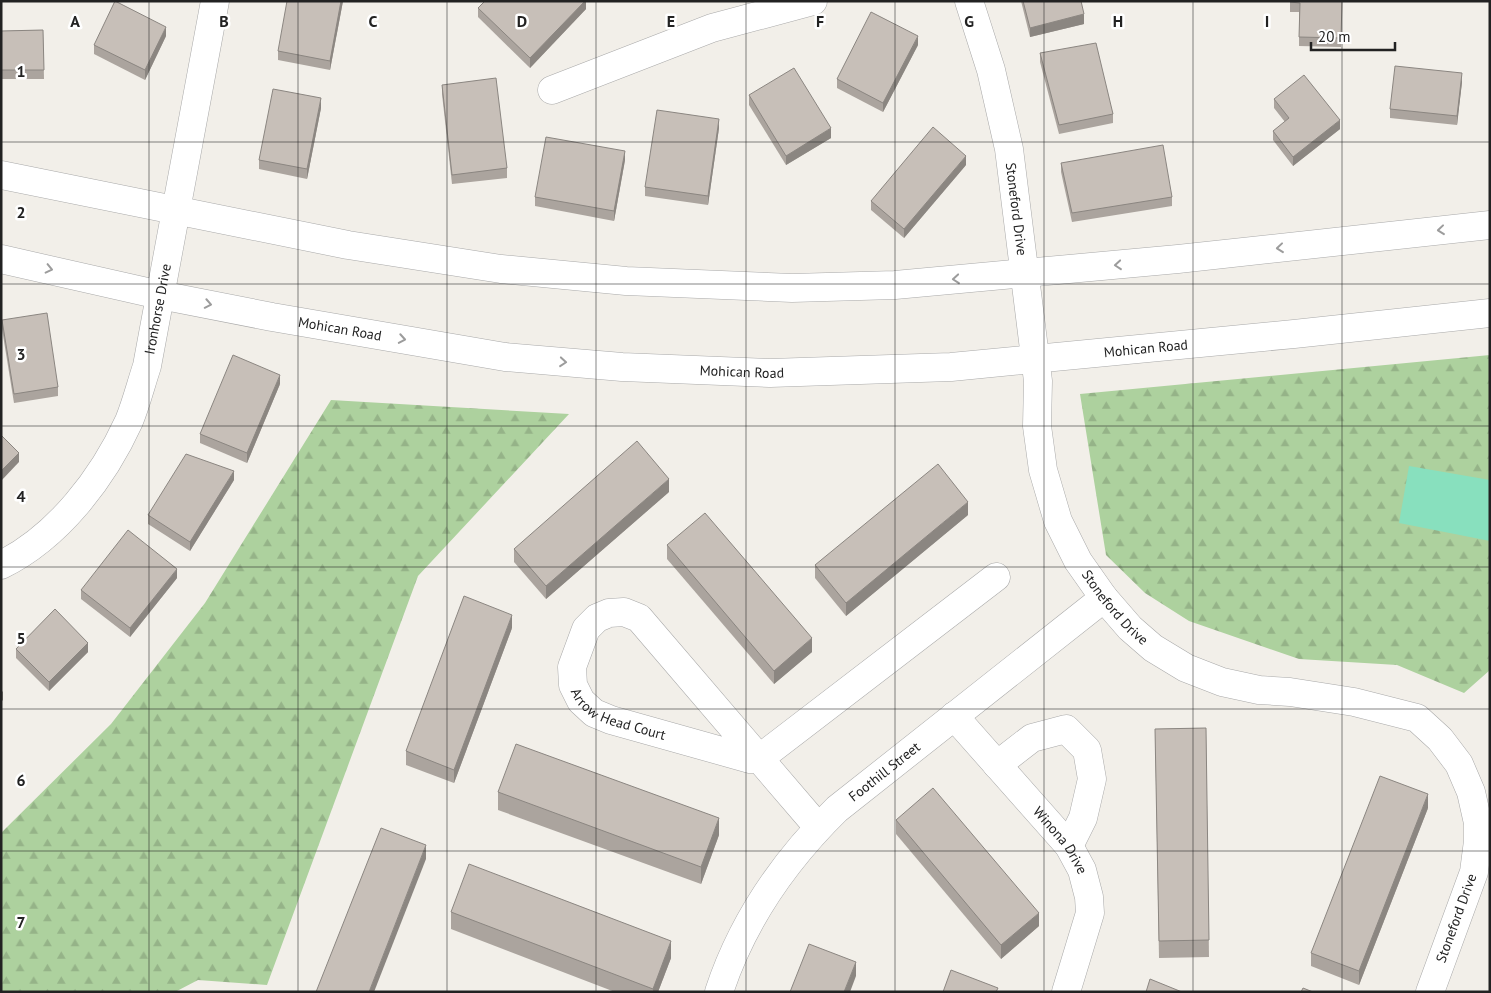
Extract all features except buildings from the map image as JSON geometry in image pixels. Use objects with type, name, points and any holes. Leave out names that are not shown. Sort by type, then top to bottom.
[{"type":"street","name":"Ironhorse Drive","points":[[1,565],[17,558],[53,528],[85,493],[107,462],[129,420],[147,366],[215,1]]},
{"type":"street","points":[[552,90],[712,28],[813,1]]},
{"type":"street","name":"Stoneford Drive","points":[[970,1],[991,70],[1009,149],[1036,359],[1038,381],[1037,426],[1043,470],[1058,521],[1078,561],[1104,598],[1130,628],[1153,648],[1186,668],[1222,682],[1260,690],[1290,692],[1354,702],[1417,718],[1440,739],[1459,764],[1484,822],[1478,841],[1474,872],[1430,992]]},
{"type":"street","points":[[1,175],[348,245],[501,269],[626,281],[792,288],[894,285],[1178,259],[1490,225]]},
{"type":"street","name":"Mohican Road","points":[[1,259],[160,295],[272,317],[505,357],[622,367],[770,373],[951,367],[1490,313]]},
{"type":"street","points":[[760,758],[996,577]]},
{"type":"street","name":"Foothill Street","points":[[719,992],[725,973],[749,923],[778,876],[818,827],[837,808],[1104,598]]},
{"type":"street","name":"Arrow Head Court","points":[[760,758],[750,759],[594,714],[581,701],[574,685],[572,667],[586,629],[597,618],[609,613],[624,612],[639,618],[760,758],[818,827]]},
{"type":"street","name":"Winona Drive","points":[[954,716],[1069,846],[1082,870],[1089,897],[1090,913],[1066,992]]},
{"type":"street","points":[[997,765],[1032,738],[1066,729],[1087,750],[1092,779],[1083,818],[1069,846]]},
{"type":"green space","points":[[1490,355],[1490,670],[1464,693],[1397,665],[1299,659],[1189,621],[1145,593],[1106,555],[1080,394]]},
{"type":"green space","points":[[331,400],[569,414],[418,576],[267,985],[198,980],[175,992],[1,992],[1,833],[111,724],[205,603]]},
{"type":"green space","points":[[1409,466],[1490,480],[1490,541],[1399,523]]}]
